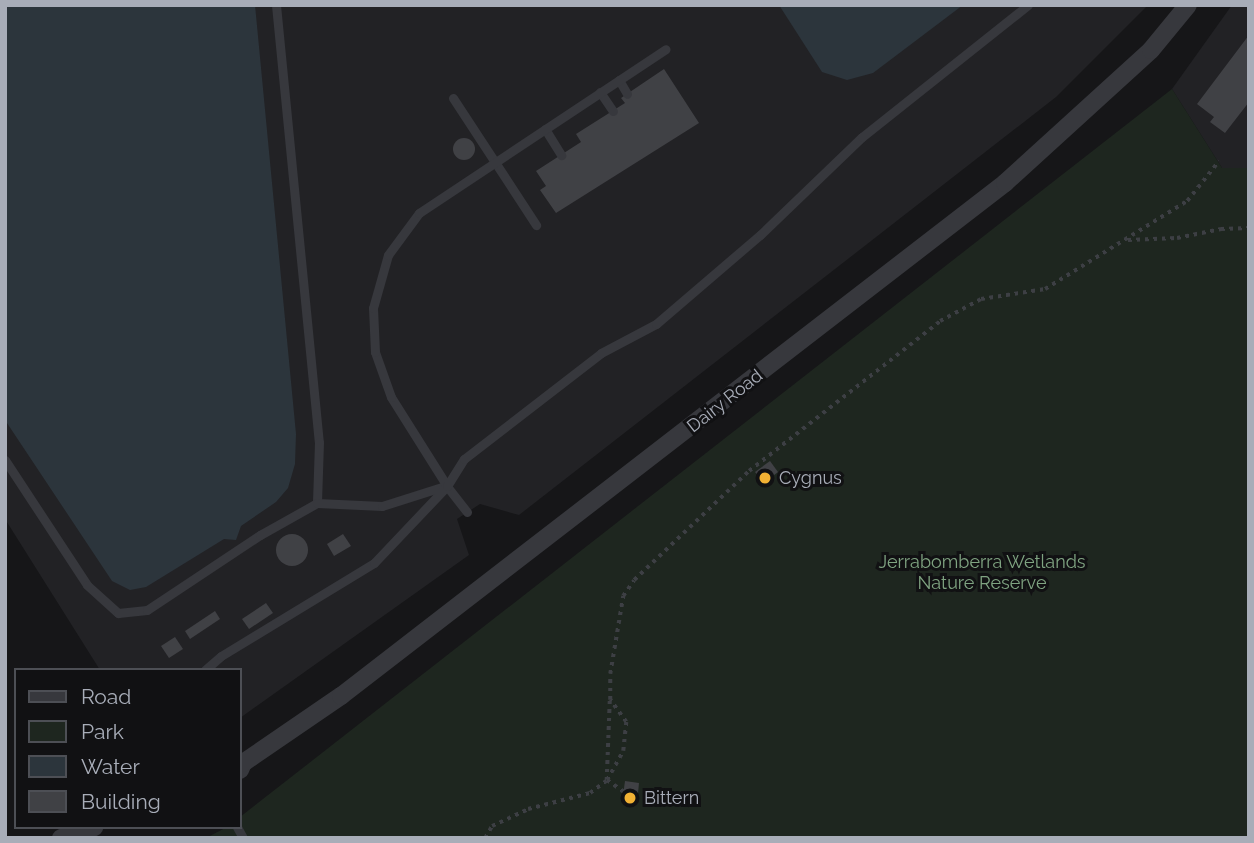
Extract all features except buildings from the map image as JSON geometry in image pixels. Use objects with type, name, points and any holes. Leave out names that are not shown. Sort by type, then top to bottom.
[{"type":"street","name":"Dairy Road","points":[[242,765],[341,696],[1005,183],[1151,50],[1188,5]]},
{"type":"street","points":[[61,838],[88,829]]},
{"type":"lane","points":[[276,5],[319,442],[317,503]]},
{"type":"lane","points":[[207,668],[221,656],[374,563],[447,486],[464,459],[601,353],[656,324],[760,235],[862,137],[1028,5]]},
{"type":"lane","points":[[467,512],[447,486],[391,397],[375,352],[373,308],[388,254],[419,214],[666,49]]},
{"type":"lane","points":[[618,80],[627,94]]},
{"type":"lane","points":[[600,92],[613,111]]},
{"type":"lane","points":[[453,98],[536,225]]},
{"type":"lane","points":[[545,129],[561,155]]},
{"type":"lane","points":[[5,460],[88,585],[118,613],[147,610],[260,535],[317,503],[382,506],[447,486]]},
{"type":"path","points":[[607,780],[610,674],[623,596],[634,580],[760,461],[940,321],[981,299],[1045,289],[1187,201],[1219,162]]},
{"type":"path","points":[[1126,240],[1177,239],[1221,229],[1249,228]]},
{"type":"path","points":[[760,461],[762,467]]},
{"type":"path","points":[[485,838],[492,826],[528,809],[590,793],[607,780],[623,751],[626,722],[610,700]]},
{"type":"path","points":[[607,780],[624,792]]},
{"type":"shaded area","points":[[5,5],[1148,5],[1056,97],[519,515],[480,504],[457,519],[469,555],[242,717],[242,668],[99,668],[5,519]]},
{"type":"shaded area","points":[[1232,5],[1249,5],[1249,168],[1222,168],[1172,89]]},
{"type":"green space","name":"Jerrabomberra Wetlands Nature Reserve","points":[[1172,89],[1222,168],[1249,168],[1249,838],[206,838],[223,829],[242,829],[242,815]]},
{"type":"water","points":[[5,5],[255,5],[296,434],[295,464],[288,488],[276,502],[241,526],[236,540],[224,539],[146,587],[130,590],[112,581],[5,420]]},
{"type":"water","points":[[779,5],[963,5],[873,73],[847,80],[822,72]]},
{"type":"place","name":"Cygnus","points":[[765,478]]},
{"type":"place","name":"Bittern","points":[[630,798]]}]
